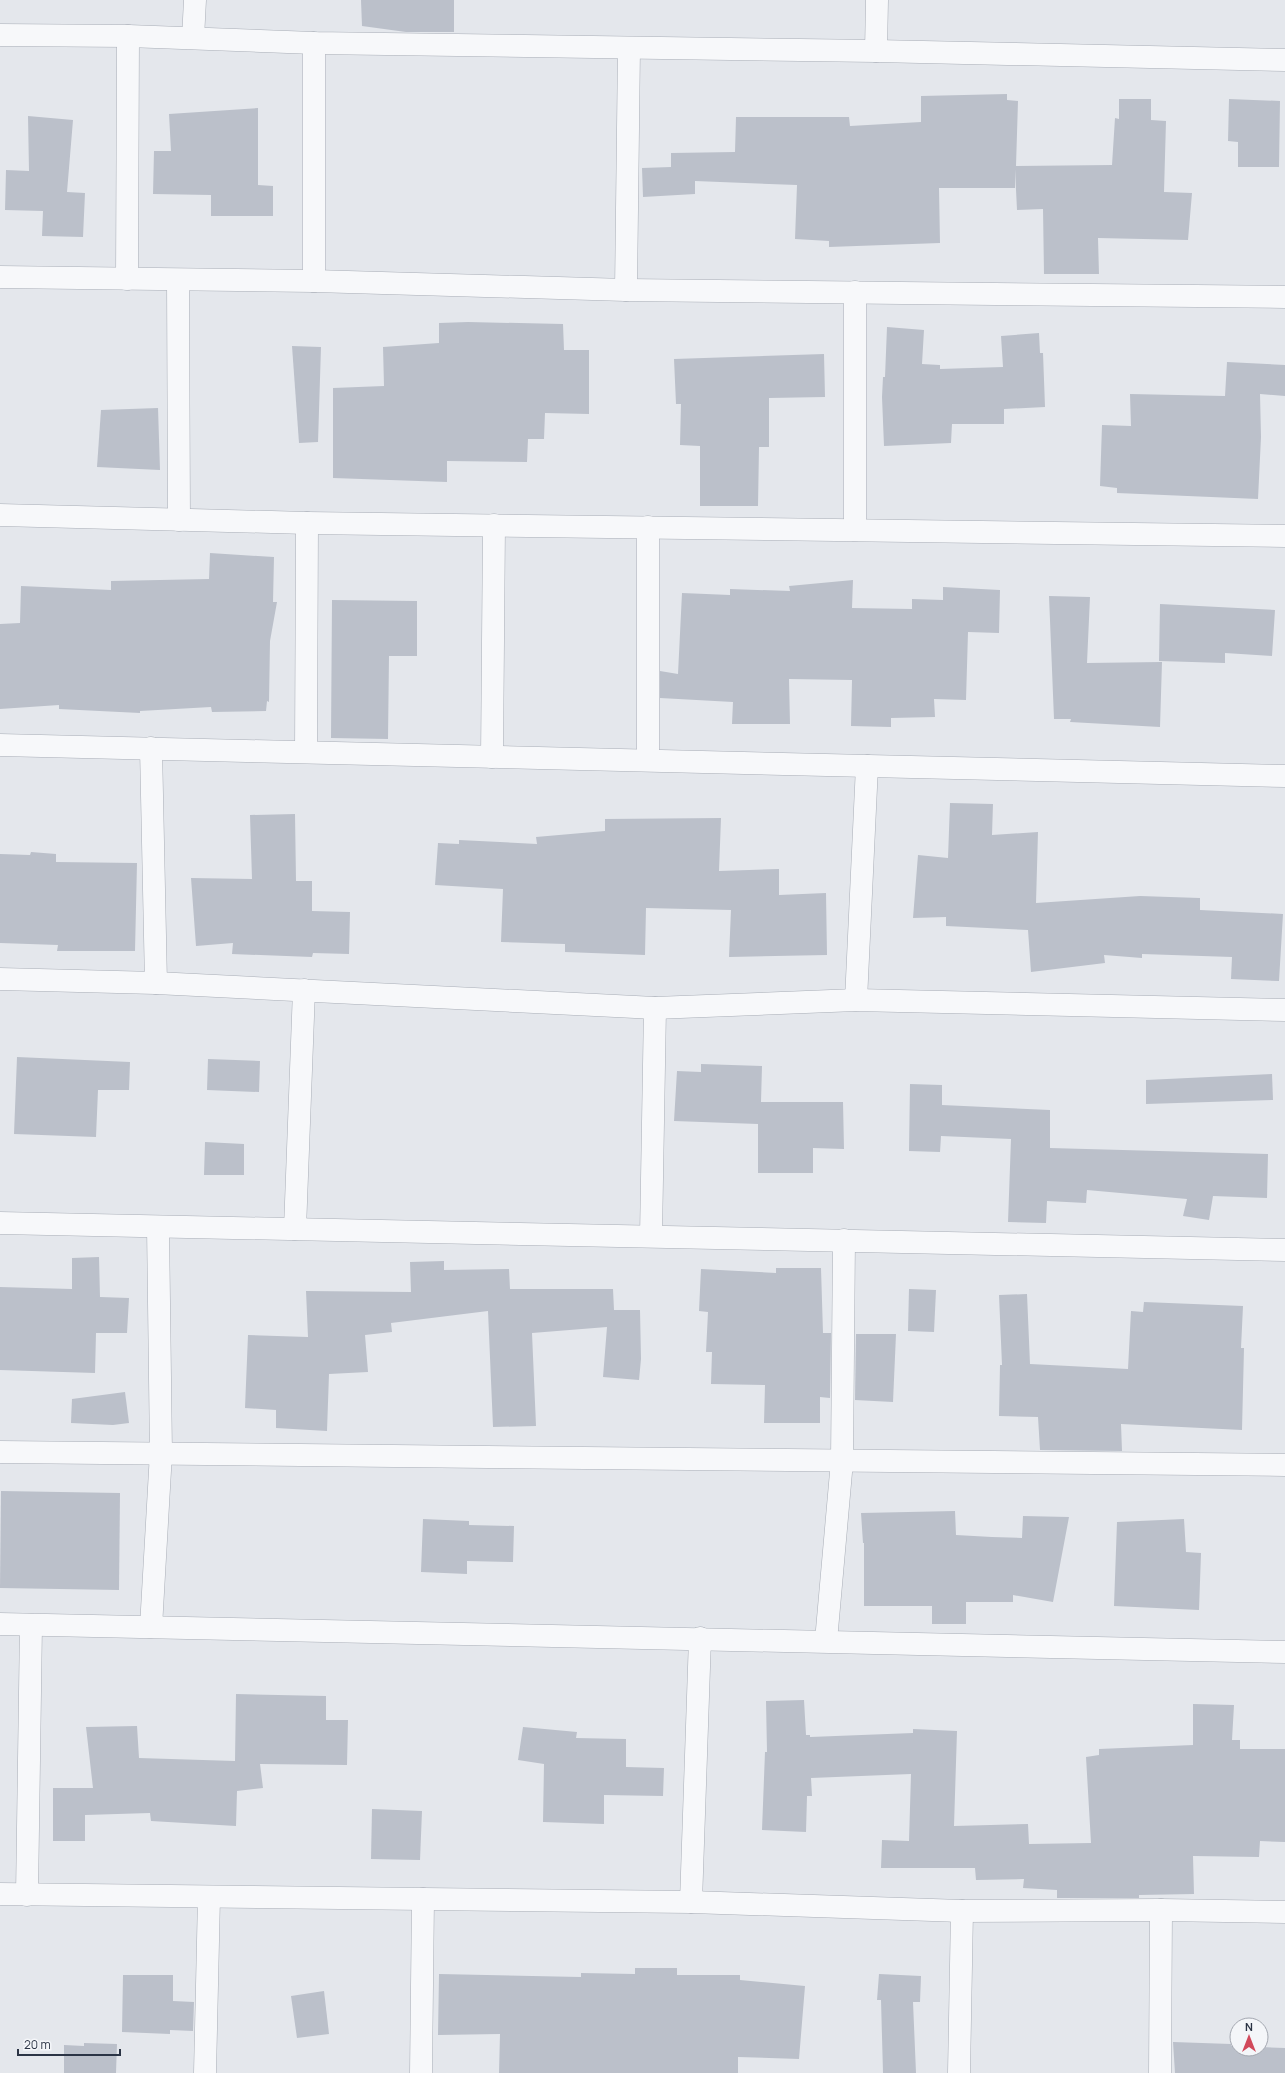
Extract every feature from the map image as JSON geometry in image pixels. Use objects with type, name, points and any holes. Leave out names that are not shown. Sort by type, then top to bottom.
[{"type":"street","points":[[193,38],[195,0]]},
{"type":"street","points":[[876,51],[877,0]]},
{"type":"street","points":[[0,35],[128,36],[314,42],[876,51],[1285,60]]},
{"type":"street","points":[[127,279],[128,36]]},
{"type":"street","points":[[314,42],[314,281]]},
{"type":"street","points":[[626,290],[629,48]]},
{"type":"street","points":[[0,277],[314,281],[626,290],[1285,297]]},
{"type":"street","points":[[178,280],[179,520]]},
{"type":"street","points":[[855,292],[855,530]]},
{"type":"street","points":[[0,515],[308,523],[1285,536]]},
{"type":"street","points":[[306,752],[308,523]]},
{"type":"street","points":[[492,757],[494,525]]},
{"type":"street","points":[[648,527],[648,760]]},
{"type":"street","points":[[0,745],[1285,776]]},
{"type":"street","points":[[151,748],[156,983]]},
{"type":"street","points":[[856,1000],[868,766]]},
{"type":"street","points":[[0,979],[156,983],[655,1008],[856,1000],[1285,1010]]},
{"type":"street","points":[[295,1229],[304,990]]},
{"type":"street","points":[[651,1236],[655,1008]]},
{"type":"street","points":[[0,1224],[1285,1250]]},
{"type":"street","points":[[151,1626],[161,1453],[158,1227]]},
{"type":"street","points":[[826,1641],[842,1461],[844,1240]]},
{"type":"street","points":[[0,1452],[1285,1465]]},
{"type":"street","points":[[0,1624],[151,1626],[1285,1652]]},
{"type":"street","points":[[27,1895],[30,1625]]},
{"type":"street","points":[[691,1902],[700,1638]]},
{"type":"street","points":[[0,1894],[691,1902],[962,1911],[1161,1910],[1285,1912]]},
{"type":"street","points":[[205,2073],[209,1897]]},
{"type":"street","points":[[421,2073],[423,1899]]},
{"type":"street","points":[[1160,2073],[1161,1910]]},
{"type":"street","points":[[959,2073],[962,1911]]},
{"type":"building","points":[[361,0],[454,0],[454,32],[406,32],[362,26]]},
{"type":"building","points":[[1007,94],[1007,100],[1018,101],[1016,166],[1112,165],[1115,118],[1119,119],[1119,99],[1151,99],[1151,120],[1166,121],[1164,192],[1192,193],[1188,240],[1098,238],[1099,274],[1044,274],[1043,209],[1017,210],[1015,169],[1015,188],[939,188],[940,243],[829,247],[829,241],[795,239],[797,185],[695,181],[695,194],[643,197],[642,168],[671,167],[671,153],[735,152],[736,117],[849,117],[850,126],[921,122],[921,96]]},
{"type":"building","points":[[1229,99],[1280,101],[1279,167],[1238,167],[1238,142],[1228,141]]},
{"type":"building","points":[[258,108],[258,185],[273,186],[273,216],[211,216],[211,195],[153,194],[154,151],[171,151],[169,114]]},
{"type":"building","points":[[28,116],[73,120],[67,192],[85,193],[83,237],[42,236],[43,211],[5,210],[6,170],[29,171]]},
{"type":"building","points":[[468,322],[563,324],[564,350],[589,350],[589,414],[545,413],[544,439],[528,439],[527,462],[447,461],[447,482],[333,478],[333,388],[384,386],[383,347],[439,343],[439,323]]},
{"type":"building","points":[[887,327],[924,330],[922,364],[940,365],[940,369],[1003,367],[1001,336],[1039,333],[1040,353],[1043,353],[1045,407],[1004,409],[1004,424],[952,424],[951,443],[884,446],[882,397],[883,377],[885,377]]},
{"type":"building","points":[[292,346],[321,347],[318,442],[299,443]]},
{"type":"building","points":[[824,354],[825,397],[769,398],[769,447],[759,447],[758,506],[700,506],[700,446],[680,445],[681,404],[676,404],[674,359]]},
{"type":"building","points":[[1227,362],[1285,365],[1285,396],[1260,394],[1261,437],[1258,499],[1117,493],[1117,488],[1100,486],[1102,425],[1131,426],[1130,394],[1225,396]]},
{"type":"building","points":[[158,408],[160,470],[97,467],[101,410]]},
{"type":"building","points":[[210,553],[274,557],[273,602],[277,602],[270,641],[269,702],[267,701],[266,711],[212,712],[211,707],[140,711],[140,713],[59,709],[59,705],[0,709],[0,624],[20,623],[21,586],[111,590],[111,581],[209,579]]},
{"type":"building","points":[[853,580],[852,608],[912,609],[912,599],[943,600],[943,587],[1000,590],[999,633],[968,632],[966,700],[934,699],[935,717],[891,718],[891,727],[851,726],[852,680],[789,679],[790,724],[732,724],[733,702],[660,698],[660,671],[678,674],[682,593],[730,595],[730,589],[790,591],[789,586]]},
{"type":"building","points":[[1049,596],[1090,597],[1087,663],[1162,662],[1160,727],[1070,722],[1071,719],[1054,719]]},
{"type":"building","points":[[332,600],[417,601],[417,656],[389,656],[388,739],[331,738]]},
{"type":"building","points":[[1160,604],[1275,610],[1272,656],[1225,653],[1225,663],[1159,661]]},
{"type":"building","points":[[950,803],[993,804],[992,835],[1038,832],[1036,903],[1140,896],[1200,898],[1200,910],[1283,914],[1279,981],[1231,979],[1232,957],[1142,954],[1142,958],[1104,955],[1105,963],[1031,972],[1028,930],[946,926],[946,917],[913,918],[918,855],[948,858]]},
{"type":"building","points":[[295,814],[296,881],[312,881],[312,911],[350,912],[349,954],[313,953],[312,957],[232,954],[233,943],[196,946],[191,878],[252,879],[250,815]]},
{"type":"building","points":[[721,818],[719,871],[779,869],[779,895],[826,893],[827,955],[729,957],[731,910],[646,908],[645,955],[565,952],[565,944],[501,942],[503,889],[435,885],[438,843],[459,844],[459,840],[537,844],[536,837],[605,831],[605,819]]},
{"type":"building","points":[[31,852],[56,854],[56,862],[137,863],[135,951],[57,951],[58,945],[0,943],[0,854],[30,855]]},
{"type":"building","points":[[17,1057],[130,1062],[129,1090],[98,1090],[96,1137],[14,1134]]},
{"type":"building","points":[[208,1059],[260,1061],[259,1092],[207,1090]]},
{"type":"building","points":[[701,1064],[762,1066],[761,1102],[843,1102],[844,1149],[813,1148],[813,1173],[758,1173],[758,1124],[674,1121],[677,1071],[701,1072]]},
{"type":"building","points":[[1272,1074],[1273,1100],[1146,1104],[1146,1080]]},
{"type":"building","points":[[910,1084],[942,1085],[942,1105],[1050,1110],[1050,1148],[1268,1154],[1267,1198],[1213,1196],[1209,1220],[1183,1216],[1187,1199],[1087,1190],[1086,1203],[1047,1201],[1046,1223],[1008,1222],[1011,1139],[941,1136],[940,1152],[909,1151]]},
{"type":"building","points":[[205,1142],[244,1144],[244,1175],[204,1175]]},
{"type":"building","points":[[99,1257],[100,1297],[129,1298],[127,1333],[96,1333],[95,1373],[0,1370],[0,1287],[72,1289],[72,1258]]},
{"type":"building","points":[[444,1261],[444,1270],[509,1269],[510,1289],[613,1289],[614,1310],[640,1310],[641,1359],[639,1380],[603,1377],[607,1327],[532,1333],[536,1426],[493,1427],[488,1311],[391,1323],[392,1332],[365,1335],[368,1372],[329,1374],[327,1431],[276,1428],[276,1410],[245,1408],[248,1335],[308,1337],[306,1291],[411,1292],[410,1262]]},
{"type":"building","points":[[776,1268],[821,1268],[823,1333],[831,1333],[830,1398],[820,1397],[820,1423],[764,1423],[765,1385],[711,1384],[712,1352],[706,1352],[708,1312],[699,1311],[701,1269],[776,1273]]},
{"type":"building","points":[[909,1289],[936,1290],[934,1332],[908,1331]]},
{"type":"building","points":[[1027,1294],[1030,1364],[1128,1369],[1131,1311],[1143,1312],[1144,1302],[1243,1306],[1241,1348],[1244,1348],[1242,1430],[1121,1424],[1122,1451],[1040,1450],[1038,1417],[999,1416],[1000,1365],[1002,1365],[999,1295]]},
{"type":"building","points":[[856,1334],[896,1334],[893,1402],[855,1400]]},
{"type":"building","points":[[125,1392],[129,1423],[113,1425],[71,1423],[72,1399]]},
{"type":"building","points":[[1,1491],[120,1493],[119,1590],[0,1588]]},
{"type":"building","points":[[955,1511],[956,1535],[992,1537],[1022,1538],[1023,1516],[1069,1517],[1053,1602],[1013,1595],[1013,1602],[966,1602],[966,1624],[932,1624],[932,1606],[864,1606],[864,1543],[861,1513]]},
{"type":"building","points":[[423,1519],[469,1521],[469,1525],[514,1526],[513,1562],[467,1561],[467,1574],[421,1572]]},
{"type":"building","points":[[1184,1519],[1186,1552],[1201,1553],[1199,1610],[1114,1606],[1117,1522]]},
{"type":"building","points":[[236,1694],[326,1696],[326,1720],[348,1720],[347,1765],[260,1764],[263,1788],[237,1791],[236,1826],[151,1821],[150,1813],[85,1815],[85,1841],[53,1841],[53,1788],[93,1788],[86,1727],[137,1726],[139,1758],[235,1761]]},
{"type":"building","points":[[804,1700],[806,1735],[810,1735],[810,1737],[913,1733],[913,1729],[957,1731],[954,1826],[1028,1824],[1029,1844],[1091,1843],[1086,1757],[1099,1755],[1099,1749],[1193,1745],[1193,1704],[1234,1705],[1232,1740],[1240,1740],[1240,1749],[1285,1749],[1285,1842],[1260,1841],[1259,1857],[1193,1856],[1194,1894],[1139,1895],[1139,1898],[1057,1898],[1057,1890],[1023,1888],[1024,1879],[976,1880],[975,1868],[881,1868],[882,1840],[909,1841],[911,1774],[811,1778],[812,1796],[807,1796],[806,1832],[762,1830],[765,1752],[767,1752],[766,1701]]},
{"type":"building","points":[[523,1727],[577,1732],[576,1738],[626,1739],[626,1767],[664,1768],[663,1796],[604,1795],[604,1824],[543,1822],[544,1764],[518,1760]]},
{"type":"building","points":[[372,1809],[422,1811],[420,1860],[371,1859]]},
{"type":"building","points":[[635,1968],[677,1968],[677,1975],[740,1975],[740,1980],[805,1986],[799,2059],[738,2057],[738,2073],[499,2073],[500,2034],[438,2035],[439,1974],[581,1977],[581,1973],[635,1974]]},
{"type":"building","points":[[879,1974],[921,1976],[920,2002],[913,2002],[916,2073],[883,2073],[881,2000],[877,2000]]},
{"type":"building","points":[[123,1975],[173,1975],[173,2001],[194,2002],[193,2031],[170,2030],[170,2034],[122,2032]]},
{"type":"building","points":[[324,1991],[329,2034],[297,2038],[291,1996]]},
{"type":"building","points":[[1173,2042],[1229,2044],[1229,2057],[1269,2057],[1269,2047],[1285,2048],[1285,2073],[1175,2073]]},
{"type":"building","points":[[84,2043],[117,2044],[116,2073],[64,2073],[64,2045],[84,2046]]}]
